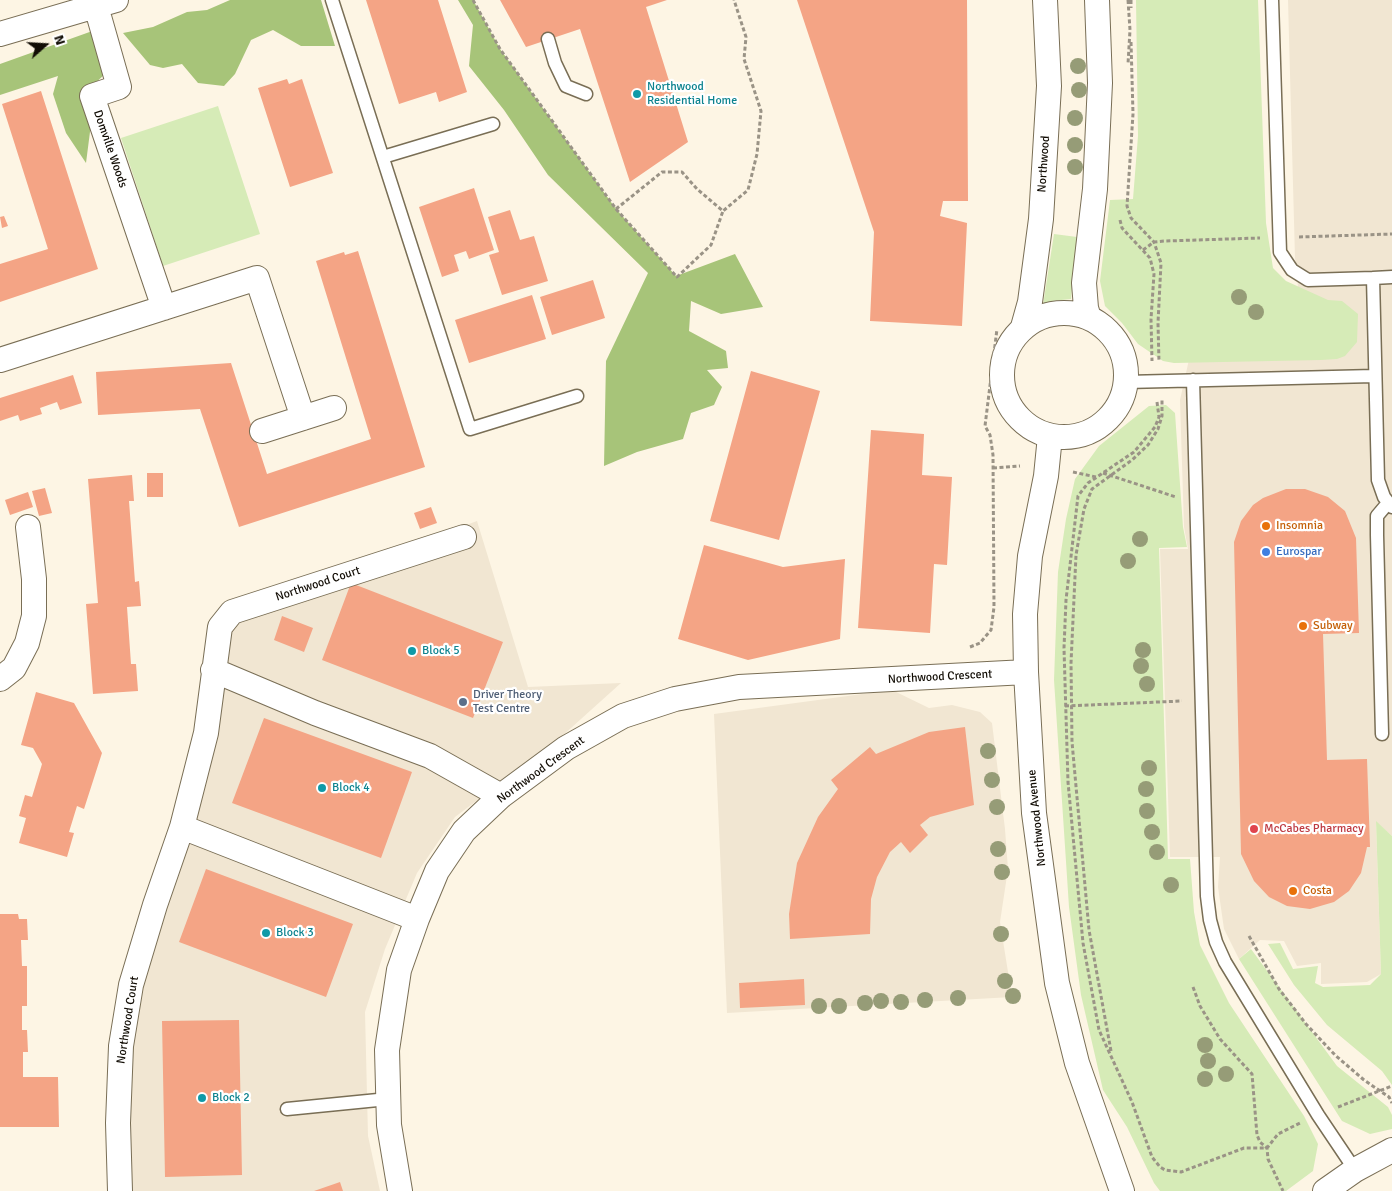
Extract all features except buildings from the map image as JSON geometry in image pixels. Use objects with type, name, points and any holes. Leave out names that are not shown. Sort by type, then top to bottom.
[{"type":"street","name":"Northwood","points":[[1023,327],[1030,302],[1041,219],[1049,86],[1045,0]]},
{"type":"street","points":[[1089,318],[1086,308],[1084,283],[1095,188],[1100,83],[1097,0]]},
{"type":"street","points":[[0,34],[106,3]]},
{"type":"street","name":"Domville Woods","points":[[106,3],[119,86],[92,96],[164,308]]},
{"type":"street","points":[[0,360],[257,278],[303,418]]},
{"type":"street","points":[[1055,313],[1072,313],[1089,318],[1106,328],[1118,344],[1125,362],[1126,382],[1121,402],[1109,419],[1092,432],[1072,438],[1050,436],[1032,429],[1017,417],[1006,400],[1002,381],[1003,361],[1010,342],[1023,327],[1038,318],[1055,313]]},
{"type":"street","points":[[262,430],[334,408]]},
{"type":"street","name":"Northwood Avenue","points":[[1050,436],[1046,476],[1030,556],[1025,614],[1026,672],[1034,813],[1057,983],[1077,1063],[1122,1191]]},
{"type":"street","points":[[0,680],[14,668],[27,643],[34,616],[34,579],[28,527]]},
{"type":"street","name":"Northwood Court","points":[[120,1191],[118,1123],[121,1046],[131,984],[154,905],[182,827],[206,733],[220,627],[232,612],[464,537]]},
{"type":"street","points":[[213,670],[315,713],[430,756],[501,796]]},
{"type":"street","name":"Northwood Crescent","points":[[400,1191],[389,1126],[387,1050],[399,970],[416,919],[438,871],[464,831],[501,796],[566,748],[623,716],[675,699],[739,688],[1026,672]]},
{"type":"street","points":[[182,827],[416,919]]},
{"type":"street","points":[[1324,1191],[1392,1150]]},
{"type":"lane","points":[[332,0],[470,429],[577,396]]},
{"type":"lane","points":[[1272,0],[1280,252],[1292,270],[1308,280],[1392,278]]},
{"type":"lane","points":[[548,40],[566,86],[586,94]]},
{"type":"lane","points":[[383,157],[493,124]]},
{"type":"lane","points":[[1372,278],[1378,480],[1390,505],[1377,516],[1382,734]]},
{"type":"lane","points":[[1126,382],[1374,376]]},
{"type":"lane","points":[[1193,380],[1198,504],[1207,896],[1216,942],[1250,1005],[1318,1115],[1356,1170]]},
{"type":"lane","points":[[287,1109],[388,1099]]},
{"type":"path","points":[[473,0],[500,49],[616,209],[677,277],[711,245],[723,211],[748,190],[757,154],[762,111],[744,59],[746,37],[734,0]]},
{"type":"path","points":[[1127,87],[1130,30],[1129,0]]},
{"type":"path","points":[[1129,0],[1133,114],[1127,206],[1131,218],[1154,242],[1161,263],[1158,332],[1159,417],[1155,427],[1134,452],[1088,483],[1078,496],[1074,520],[1066,600],[1064,706],[1068,782],[1083,943],[1099,1030],[1132,1102],[1152,1157],[1160,1167],[1165,1170],[1181,1172],[1244,1148],[1267,1148]]},
{"type":"path","points":[[616,209],[662,172],[682,172],[723,211]]},
{"type":"path","points":[[1111,1051],[1089,930],[1071,706],[1072,621],[1076,555],[1084,509],[1092,489],[1111,476],[1148,445],[1158,428],[1162,416],[1158,381],[1150,350],[1154,274],[1150,258],[1122,228],[1119,215]]},
{"type":"path","points":[[1103,473],[1198,504]]},
{"type":"path","points":[[1064,706],[1203,701]]},
{"type":"path","points":[[1249,936],[1279,989],[1306,1024],[1335,1054],[1364,1080],[1389,1097],[1392,1103]]},
{"type":"path","points":[[1193,987],[1200,1006],[1220,1038],[1252,1074],[1257,1135],[1260,1142],[1267,1148]]},
{"type":"path","points":[[1283,1191],[1268,1159],[1267,1148],[1278,1134],[1318,1115],[1392,1086]]},
{"type":"shaded area","points":[[1288,0],[1392,0],[1392,836],[1376,822],[1381,974],[1367,982],[1321,984],[1321,963],[1297,966],[1284,941],[1260,940],[1239,959],[1224,929],[1218,887],[1220,857],[1170,857],[1160,549],[1188,549],[1184,527],[1180,400],[1190,355],[1305,355],[1295,258]]},
{"type":"shaded area","points":[[477,521],[528,687],[621,683],[561,737],[455,817],[417,873],[385,949],[365,1012],[368,1136],[380,1191],[120,1191],[121,1046],[232,612]]},
{"type":"shaded area","points":[[892,690],[929,708],[952,705],[980,712],[992,723],[1008,869],[1000,922],[1012,997],[727,1013],[714,714]]},
{"type":"green space","points":[[230,0],[321,0],[335,46],[301,46],[273,30],[251,40],[235,74],[224,86],[198,83],[182,64],[163,68],[150,65],[123,33],[153,27],[187,12],[207,10]]},
{"type":"green space","points":[[458,0],[473,0],[500,49],[616,209],[676,276],[735,254],[763,307],[721,314],[691,301],[689,331],[726,351],[728,368],[707,370],[722,387],[714,405],[691,413],[683,439],[637,452],[604,466],[606,361],[648,273],[548,175],[504,110],[469,66],[473,25]]},
{"type":"green space","points":[[1136,0],[1258,0],[1266,223],[1273,268],[1286,281],[1328,300],[1342,301],[1358,314],[1357,342],[1345,356],[1337,359],[1321,360],[1174,363],[1163,361],[1138,344],[1122,323],[1105,306],[1100,281],[1110,200],[1133,199],[1138,136]]},
{"type":"green space","points":[[98,29],[107,72],[86,92],[91,124],[86,163],[66,133],[53,94],[58,76],[0,95],[0,64]]},
{"type":"green space","points":[[218,106],[260,234],[163,266],[121,138]]},
{"type":"green space","points":[[1054,234],[1077,237],[1071,299],[1052,301],[1043,305]]},
{"type":"green space","points":[[1166,405],[1175,413],[1183,527],[1187,547],[1159,548],[1168,859],[1190,859],[1194,912],[1200,945],[1229,1003],[1304,1116],[1318,1144],[1313,1171],[1286,1191],[1160,1191],[1154,1183],[1127,1127],[1103,1090],[1081,995],[1069,907],[1054,680],[1058,572],[1066,519],[1075,479],[1099,446],[1149,406]]},
{"type":"green space","points":[[1376,821],[1392,836],[1392,1085],[1382,1071],[1327,1025],[1294,985],[1268,944],[1280,943],[1293,969],[1318,966],[1315,983],[1323,987],[1370,985],[1381,974]]},
{"type":"green space","points":[[1251,949],[1337,1066],[1388,1107],[1392,1115],[1392,1129],[1370,1134],[1342,1121],[1239,959]]},
{"type":"place","name":"Northwood Residential Home","points":[[637,94]]},
{"type":"place","name":"Insomnia","points":[[1266,526]]},
{"type":"place","name":"Eurospar","points":[[1266,552]]},
{"type":"place","name":"Subway","points":[[1303,626]]},
{"type":"place","name":"Block 5","points":[[412,651]]},
{"type":"place","name":"Driver Theory Test Centre","points":[[463,702]]},
{"type":"place","name":"Block 4","points":[[322,788]]},
{"type":"place","name":"McCabes Pharmacy","points":[[1254,829]]},
{"type":"place","name":"Costa","points":[[1293,891]]},
{"type":"place","name":"Block 3","points":[[266,933]]},
{"type":"place","name":"Block 2","points":[[202,1098]]}]
